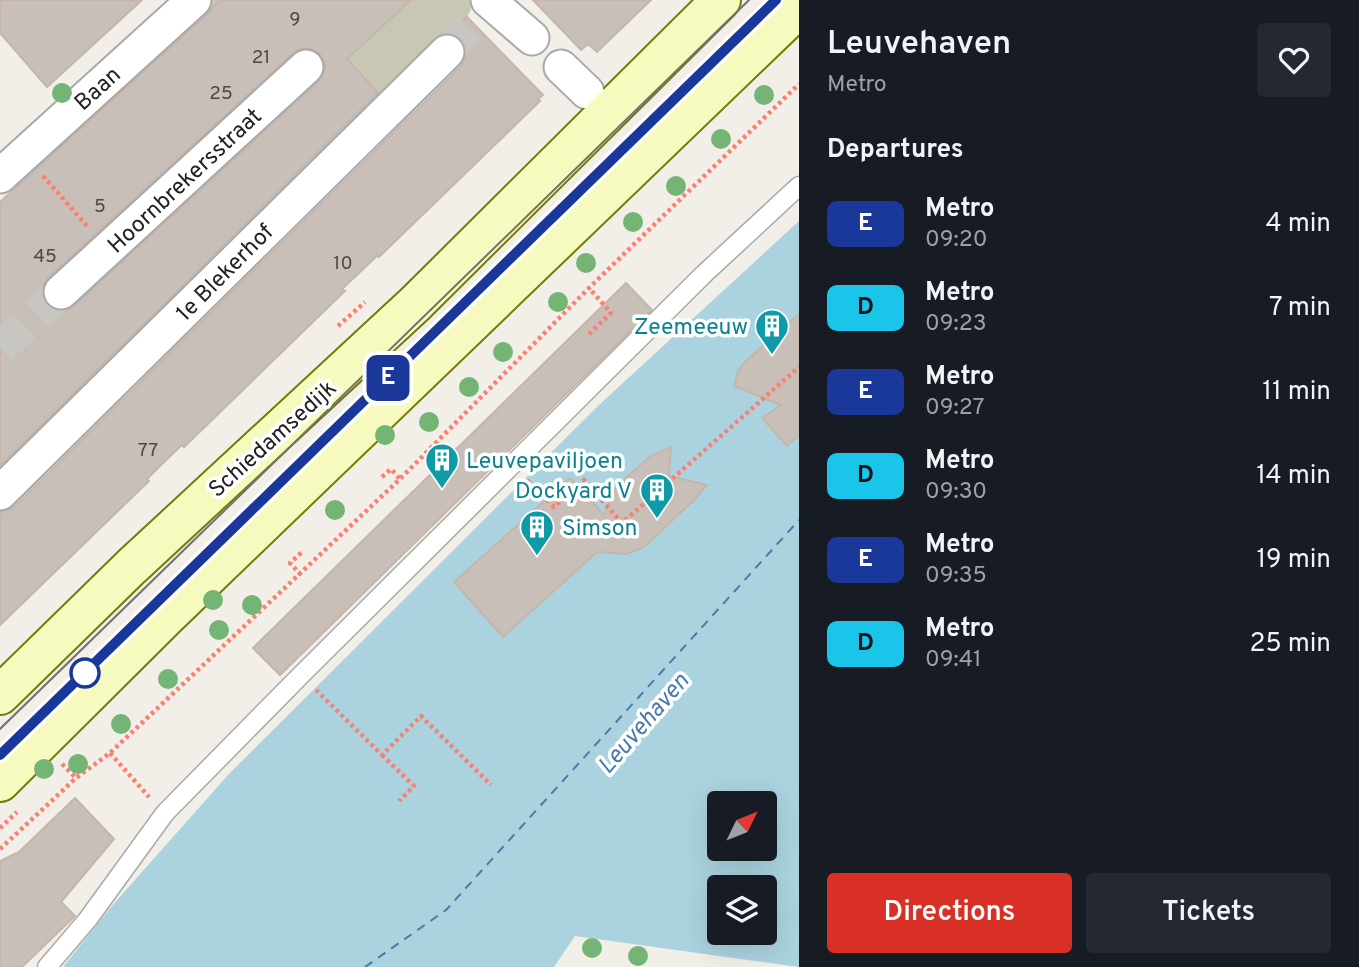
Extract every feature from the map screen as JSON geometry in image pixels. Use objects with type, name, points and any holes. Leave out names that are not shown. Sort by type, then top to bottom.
[{"type":"main road","name":"Schiedamsedijk","points":[[0,695],[131,567],[415,304],[720,0]]},
{"type":"main road","points":[[0,782],[167,616],[799,8]]},
{"type":"street","name":"Baan","points":[[12,165],[194,0]]},
{"type":"street","points":[[490,2],[532,38]]},
{"type":"street","name":"1e Blekerhof","points":[[0,493],[447,52]]},
{"type":"street","name":"Hoornbrekersstraat","points":[[61,292],[306,67]]},
{"type":"street","points":[[561,67],[587,92]]},
{"type":"lane","points":[[47,967],[88,919],[166,813],[694,284],[799,186]]},
{"type":"path","points":[[0,849],[76,778],[110,753],[301,575],[589,288],[799,84]]},
{"type":"path","points":[[12,165],[108,250]]},
{"type":"path","points":[[589,288],[611,313],[589,334]]},
{"type":"path","points":[[526,478],[554,507],[584,480],[622,523],[799,367]]},
{"type":"path","points":[[382,477],[391,468],[400,479]]},
{"type":"path","points":[[301,575],[290,563],[302,552]]},
{"type":"path","points":[[301,675],[414,786],[399,801]]},
{"type":"path","points":[[382,755],[421,716],[491,785]]},
{"type":"path","points":[[110,753],[137,785]]},
{"type":"shaded area","points":[[202,0],[476,0],[467,17],[382,98],[346,58],[312,41],[110,228],[38,148]]},
{"type":"water","name":"Leuvehaven","points":[[799,221],[799,967],[575,936],[554,967],[63,967],[110,908],[228,775],[599,405]]},
{"type":"building","points":[[0,0],[142,0],[47,87],[0,33]]},
{"type":"building","points":[[219,0],[411,0],[347,59],[378,93],[0,466],[0,202],[207,14]],"holes":[[[301,48],[311,49],[321,55],[325,63],[319,81],[74,306],[65,311],[55,310],[47,305],[42,296],[43,286],[48,278],[293,53]]]},
{"type":"building","points":[[533,0],[651,0],[597,52],[588,44],[581,50]]},
{"type":"building","points":[[467,17],[543,95],[538,99],[540,101],[379,257],[378,255],[342,289],[345,291],[184,447],[182,445],[163,463],[147,479],[149,481],[0,625],[0,512],[14,507],[461,66],[466,56],[465,47],[460,38],[450,33]]},
{"type":"building","name":"Leuvepaviljoen","points":[[626,283],[652,310],[280,675],[253,648]]},
{"type":"building","points":[[799,314],[799,435],[787,446],[762,418],[781,405],[734,386],[738,371],[744,363]]},
{"type":"building","name":"Simson","points":[[671,447],[669,476],[707,485],[695,499],[644,547],[627,554],[597,552],[503,637],[454,582],[570,478],[604,515],[617,485],[651,456]]},
{"type":"building","points":[[75,798],[114,839],[61,902],[75,916],[22,967],[0,967],[0,861],[19,852]]},
{"type":"ferry route","points":[[365,967],[446,910],[799,520]]},
{"type":"tunnel","points":[[447,52],[493,4]]},
{"type":"tunnel","points":[[0,348],[61,292]]},
{"type":"tram line","points":[[0,729],[749,0]]},
{"type":"tram line","points":[[0,749],[674,96],[769,0]]},
{"type":"metro line","name":"E","points":[[0,755],[776,0]]},
{"type":"place","name":"Zeemeeuw","points":[[772,356]]},
{"type":"place","name":"Leuvepaviljoen","points":[[442,490]]},
{"type":"place","name":"Dockyard V","points":[[657,520]]},
{"type":"place","name":"Simson","points":[[537,557]]}]
